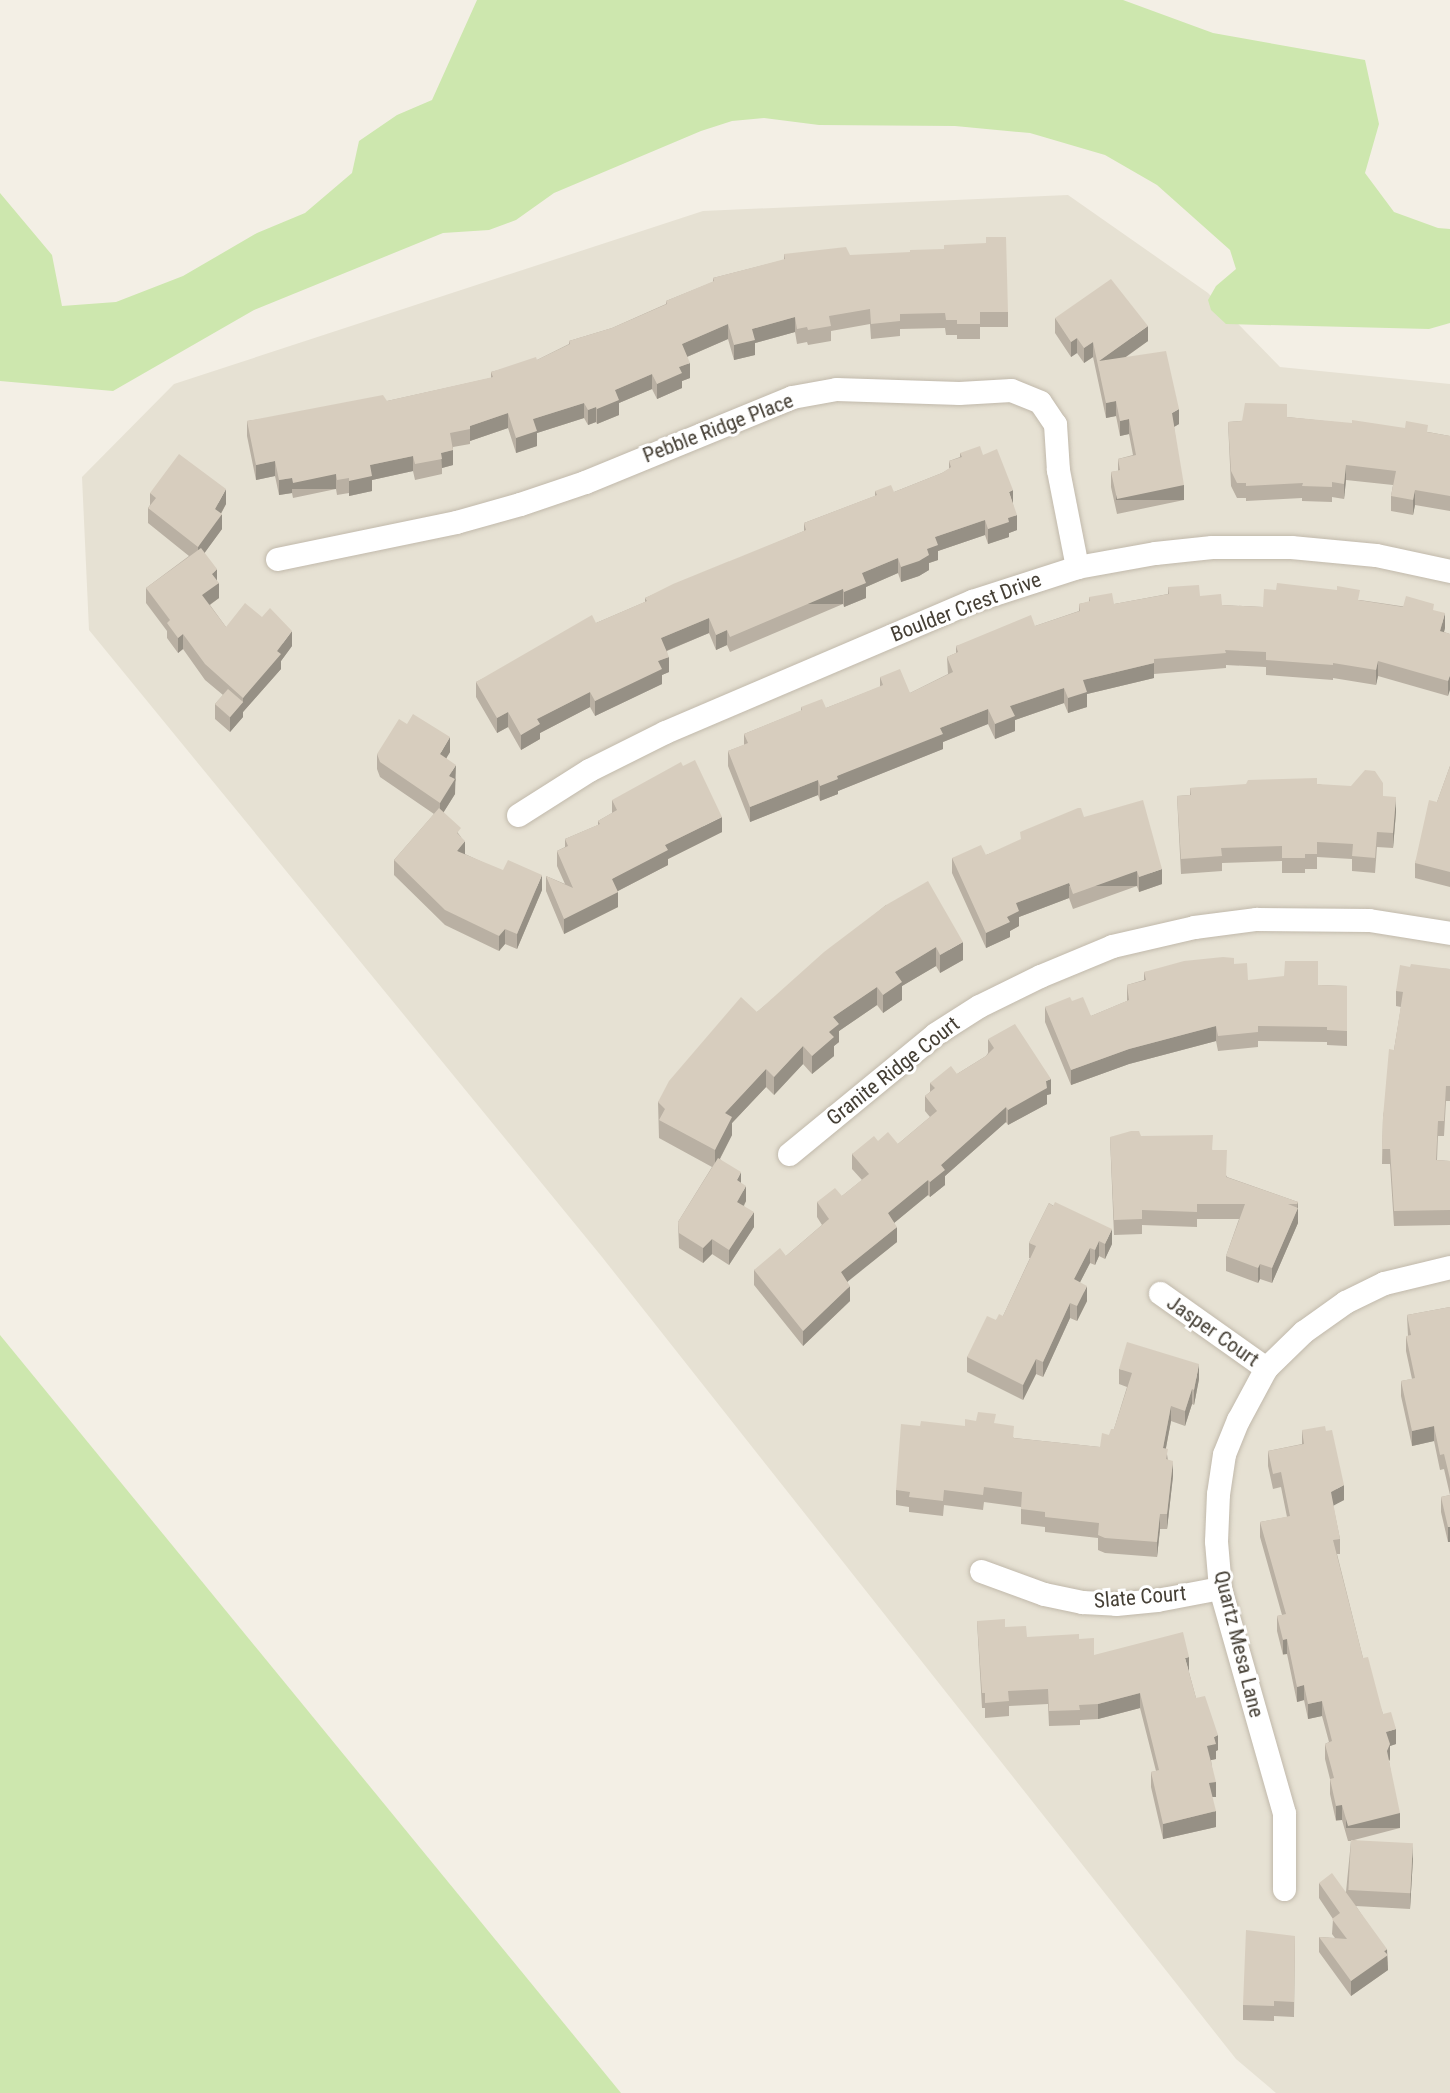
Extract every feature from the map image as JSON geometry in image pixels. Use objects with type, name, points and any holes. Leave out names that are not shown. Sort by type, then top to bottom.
[{"type":"street","name":"Pebble Ridge Place","points":[[278,559],[456,522],[520,504],[584,482],[792,397],[836,389],[959,393],[1011,390],[1040,402],[1055,424],[1058,470],[1077,567]]},
{"type":"street","name":"Boulder Crest Drive","points":[[518,815],[589,770],[665,732],[972,601],[1077,567],[1155,553],[1212,547],[1291,547],[1377,555],[1450,571]]},
{"type":"street","name":"Granite Ridge Court","points":[[789,1154],[935,1034],[979,1006],[1112,946],[1194,927],[1256,919],[1369,920],[1450,933]]},
{"type":"street","name":"Quartz Mesa Lane","points":[[1284,1889],[1284,1813],[1220,1588],[1216,1541],[1218,1494],[1224,1454],[1238,1420],[1266,1368],[1303,1332],[1345,1302],[1384,1283],[1430,1270],[1450,1268]]},
{"type":"street","name":"Jasper Court","points":[[1160,1293],[1266,1368]]},
{"type":"street","name":"Slate Court","points":[[981,1571],[1044,1594],[1082,1602],[1115,1604],[1157,1600],[1220,1588]]},
{"type":"shaded area","points":[[1068,195],[1208,293],[1280,367],[1450,384],[1450,2093],[1276,2093],[1236,2059],[602,1257],[89,630],[82,477],[174,384],[703,211]]},
{"type":"green space","points":[[477,0],[1123,0],[1213,33],[1365,60],[1379,124],[1365,173],[1394,212],[1438,228],[1450,229],[1450,323],[1429,329],[1226,324],[1211,310],[1208,300],[1216,286],[1236,269],[1230,250],[1157,185],[1105,155],[1030,133],[955,126],[819,125],[764,118],[732,121],[701,131],[554,193],[516,220],[489,230],[443,233],[254,310],[113,391],[0,381],[0,193],[52,255],[62,306],[116,302],[183,276],[257,233],[305,213],[352,173],[359,141],[397,115],[432,100]]},
{"type":"green space","points":[[0,1335],[621,2093],[0,2093]]},
{"type":"building","points":[[986,237],[1006,237],[1008,312],[980,312],[980,324],[957,324],[957,320],[946,320],[945,313],[900,314],[900,321],[871,324],[870,309],[829,316],[831,326],[808,330],[807,327],[797,329],[795,317],[752,329],[755,340],[734,345],[728,324],[682,344],[690,363],[679,367],[682,373],[657,384],[652,374],[615,390],[619,400],[597,409],[588,410],[584,403],[533,419],[537,431],[516,438],[508,413],[470,426],[470,429],[450,433],[453,450],[441,453],[442,459],[415,464],[413,456],[370,465],[372,476],[349,481],[349,478],[337,480],[336,474],[293,483],[292,478],[279,480],[275,461],[256,465],[247,421],[383,395],[387,401],[493,377],[491,372],[536,357],[537,360],[570,344],[569,341],[612,328],[667,304],[666,301],[714,281],[713,278],[785,259],[784,254],[846,247],[850,255],[910,252],[944,249],[944,245],[986,243]]},
{"type":"building","points":[[1111,279],[1148,326],[1099,361],[1166,351],[1179,409],[1172,413],[1184,485],[1117,499],[1111,472],[1120,470],[1118,459],[1136,455],[1129,419],[1120,421],[1116,401],[1106,403],[1093,342],[1084,348],[1077,338],[1071,342],[1055,318]]},
{"type":"building","points":[[1245,403],[1287,404],[1287,417],[1352,423],[1352,420],[1405,428],[1406,421],[1428,425],[1427,432],[1450,436],[1450,496],[1415,490],[1413,500],[1391,496],[1396,471],[1346,465],[1344,484],[1332,482],[1332,487],[1302,486],[1303,483],[1246,486],[1246,483],[1237,483],[1231,471],[1228,422],[1242,421]]},
{"type":"building","points":[[980,446],[983,455],[997,449],[1013,490],[1009,492],[1017,515],[1008,518],[1009,522],[988,529],[985,520],[935,537],[938,545],[927,549],[929,555],[919,561],[901,567],[898,558],[862,573],[866,583],[844,592],[843,589],[730,637],[727,630],[716,635],[709,618],[661,638],[669,657],[658,661],[662,669],[595,701],[590,692],[537,719],[540,724],[521,735],[508,712],[497,718],[476,682],[592,615],[596,623],[647,601],[645,598],[673,584],[806,530],[804,523],[877,495],[875,491],[891,485],[894,492],[942,473],[951,467],[949,461],[962,457],[960,453]]},
{"type":"building","points":[[179,454],[226,489],[215,509],[222,514],[198,547],[148,508],[156,498],[150,493]]},
{"type":"building","points":[[201,548],[217,569],[212,574],[219,583],[202,595],[226,627],[245,603],[262,617],[270,608],[292,631],[277,651],[281,654],[243,698],[205,664],[183,634],[178,638],[167,623],[170,620],[146,588]]},
{"type":"building","points":[[1277,583],[1360,590],[1358,600],[1403,607],[1406,596],[1434,604],[1433,610],[1445,613],[1440,631],[1450,634],[1448,681],[1378,661],[1376,670],[1333,663],[1266,660],[1266,652],[1225,650],[1226,653],[1154,659],[1154,663],[1083,680],[1087,692],[1068,698],[1064,688],[1010,706],[1015,716],[995,724],[988,709],[940,728],[943,734],[837,776],[838,779],[820,786],[818,780],[750,807],[728,751],[748,743],[744,734],[822,699],[826,708],[883,685],[880,677],[900,669],[910,693],[953,672],[947,657],[958,652],[956,646],[1031,615],[1035,626],[1080,611],[1079,604],[1090,601],[1089,597],[1112,593],[1114,604],[1169,594],[1168,587],[1199,585],[1200,596],[1221,594],[1222,605],[1263,607],[1264,589],[1276,590]]},
{"type":"building","points":[[228,689],[243,702],[230,717],[215,704]]},
{"type":"building","points":[[413,714],[450,737],[440,754],[456,765],[449,776],[455,779],[440,803],[380,762],[377,754],[399,719],[407,724]]},
{"type":"building","points":[[695,760],[722,817],[665,845],[668,850],[612,879],[618,892],[564,919],[546,876],[573,888],[557,851],[568,846],[565,839],[600,824],[598,821],[617,810],[612,800],[681,762],[683,766]]},
{"type":"building","points":[[1450,766],[1450,872],[1415,863],[1429,800],[1437,802]]},
{"type":"building","points":[[1365,770],[1375,771],[1383,783],[1383,796],[1396,797],[1393,833],[1377,832],[1375,858],[1352,856],[1353,844],[1317,842],[1317,854],[1305,854],[1305,858],[1282,858],[1282,846],[1221,848],[1222,856],[1181,859],[1177,796],[1191,795],[1190,788],[1246,784],[1248,780],[1317,778],[1317,784],[1351,786]]},
{"type":"building","points":[[1143,800],[1162,869],[1139,877],[1137,871],[1073,894],[1069,883],[1016,903],[1019,911],[1007,917],[1010,922],[986,933],[952,858],[981,845],[986,855],[1021,839],[1020,832],[1078,808],[1081,808],[1084,817]]},
{"type":"building","points":[[439,808],[461,828],[457,833],[465,841],[457,851],[503,870],[508,860],[542,875],[517,934],[505,929],[499,936],[445,910],[394,860]]},
{"type":"building","points":[[928,881],[963,942],[940,955],[936,947],[895,972],[902,982],[883,995],[877,987],[833,1017],[839,1024],[829,1032],[834,1037],[812,1056],[803,1046],[774,1077],[766,1069],[725,1113],[732,1117],[715,1150],[659,1120],[665,1109],[658,1102],[669,1081],[741,997],[757,1012],[824,952],[886,905]]},
{"type":"building","points":[[1234,958],[1234,964],[1247,963],[1248,980],[1284,976],[1285,961],[1318,961],[1318,985],[1347,986],[1347,1031],[1327,1030],[1327,1027],[1258,1026],[1258,1032],[1218,1036],[1216,1026],[1129,1049],[1071,1070],[1045,1007],[1070,997],[1072,1001],[1083,997],[1091,1016],[1129,1000],[1127,985],[1146,980],[1144,972],[1184,961]]},
{"type":"building","points":[[1411,964],[1450,969],[1450,1086],[1446,1086],[1444,1121],[1438,1121],[1436,1160],[1450,1161],[1450,1210],[1394,1211],[1390,1149],[1382,1149],[1389,1049],[1394,1050],[1403,992],[1396,991],[1400,965],[1410,967]]},
{"type":"building","points":[[1015,1024],[1051,1079],[1046,1081],[1047,1088],[1008,1110],[1006,1107],[941,1165],[945,1170],[930,1182],[928,1180],[888,1213],[897,1227],[841,1272],[850,1286],[803,1331],[754,1270],[780,1248],[786,1256],[829,1219],[817,1202],[835,1188],[842,1196],[869,1174],[852,1154],[874,1136],[878,1141],[888,1132],[898,1144],[937,1111],[925,1096],[935,1088],[930,1083],[951,1066],[957,1074],[986,1056],[994,1048],[988,1039]]},
{"type":"building","points":[[1139,1131],[1141,1136],[1213,1135],[1212,1150],[1227,1150],[1226,1177],[1298,1202],[1288,1204],[1298,1208],[1272,1268],[1260,1264],[1258,1268],[1226,1256],[1245,1204],[1197,1204],[1197,1212],[1142,1210],[1142,1219],[1114,1220],[1110,1137]]},
{"type":"building","points":[[718,1158],[741,1172],[737,1180],[746,1186],[737,1202],[754,1212],[729,1250],[712,1239],[703,1248],[679,1233],[678,1222]]},
{"type":"building","points":[[1055,1202],[1112,1229],[1105,1244],[1099,1241],[1095,1250],[1090,1248],[1074,1279],[1087,1286],[1077,1306],[1070,1303],[1043,1362],[1036,1359],[1023,1385],[967,1357],[987,1316],[996,1320],[999,1314],[1003,1316],[1036,1246],[1029,1243],[1049,1203],[1053,1206]]},
{"type":"building","points":[[1450,1307],[1450,1479],[1444,1454],[1440,1455],[1434,1426],[1412,1431],[1401,1381],[1415,1378],[1406,1336],[1411,1335],[1407,1315]]},
{"type":"building","points":[[1127,1342],[1199,1364],[1194,1390],[1192,1389],[1185,1411],[1171,1406],[1163,1448],[1168,1449],[1166,1459],[1173,1461],[1167,1514],[1160,1514],[1157,1542],[1105,1538],[1098,1535],[1099,1523],[1045,1517],[1045,1512],[1021,1509],[1022,1492],[984,1487],[983,1495],[944,1490],[943,1501],[909,1497],[910,1492],[896,1490],[901,1424],[920,1426],[921,1421],[965,1426],[965,1419],[976,1421],[978,1412],[996,1414],[994,1423],[1014,1426],[1013,1438],[1100,1447],[1102,1433],[1109,1435],[1111,1429],[1114,1429],[1132,1373],[1119,1369]]},
{"type":"building","points":[[1325,1426],[1326,1431],[1332,1430],[1344,1485],[1331,1492],[1340,1539],[1333,1540],[1363,1658],[1368,1657],[1383,1714],[1391,1712],[1396,1729],[1386,1732],[1390,1744],[1387,1751],[1400,1813],[1348,1826],[1342,1805],[1336,1806],[1330,1779],[1334,1778],[1325,1744],[1332,1741],[1322,1701],[1308,1704],[1304,1685],[1297,1687],[1287,1639],[1283,1640],[1277,1616],[1286,1614],[1260,1522],[1290,1516],[1281,1472],[1273,1474],[1268,1451],[1304,1444],[1302,1430]]},
{"type":"building","points":[[1450,1495],[1450,1527],[1448,1527],[1441,1497]]},
{"type":"building","points":[[1005,1619],[1005,1627],[1026,1626],[1027,1637],[1079,1634],[1079,1639],[1094,1638],[1094,1655],[1183,1632],[1189,1657],[1185,1658],[1196,1698],[1205,1696],[1218,1735],[1214,1737],[1216,1744],[1207,1746],[1216,1782],[1209,1783],[1216,1811],[1163,1824],[1151,1772],[1159,1770],[1140,1693],[1098,1704],[1079,1705],[1080,1710],[1049,1711],[1048,1689],[1008,1691],[1009,1701],[985,1703],[977,1621]]},
{"type":"building","points":[[1351,1840],[1413,1843],[1410,1893],[1348,1890]]},
{"type":"building","points":[[1332,1873],[1387,1949],[1384,1951],[1388,1955],[1351,1981],[1319,1937],[1347,1939],[1332,1919],[1340,1913],[1319,1883]]},
{"type":"building","points":[[1246,1930],[1295,1936],[1294,2002],[1274,2001],[1274,2006],[1243,2005]]}]
